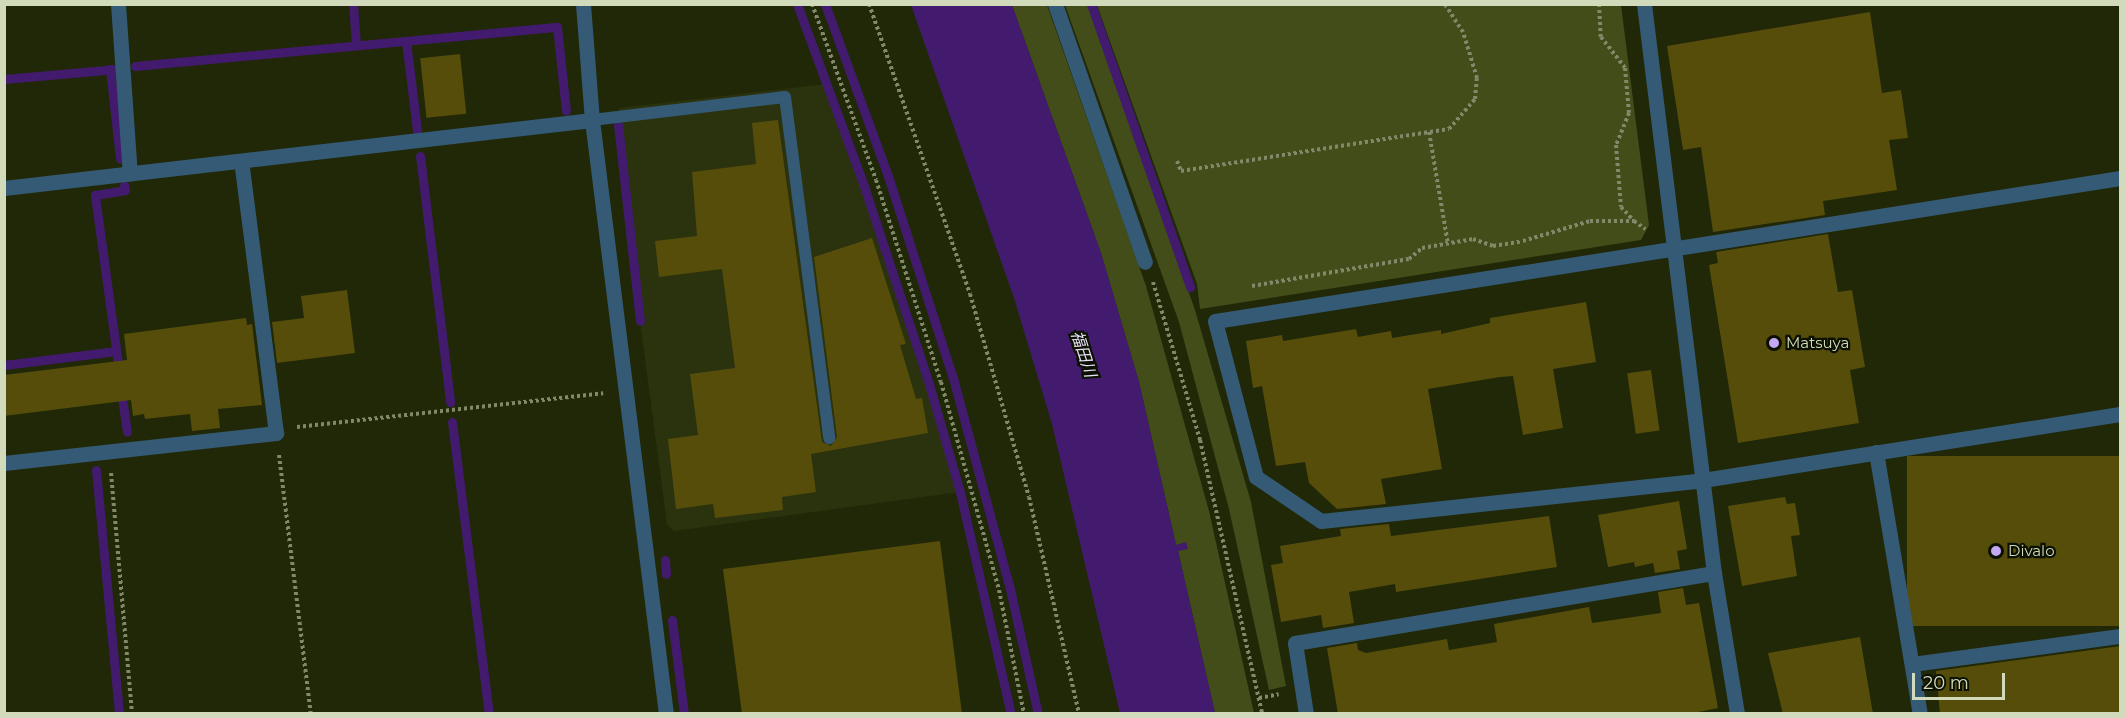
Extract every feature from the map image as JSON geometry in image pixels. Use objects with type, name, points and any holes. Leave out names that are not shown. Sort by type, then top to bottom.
[{"type":"street","points":[[118,4],[130,174]]},
{"type":"street","points":[[583,4],[592,120],[666,714]]},
{"type":"street","points":[[1055,4],[1145,262]]},
{"type":"street","points":[[1644,4],[1672,249],[1714,573],[1737,714]]},
{"type":"street","points":[[4,188],[592,120]]},
{"type":"street","points":[[4,462],[109,452],[276,431],[241,161]]},
{"type":"street","points":[[2121,178],[1215,321],[1256,477],[1321,521],[1703,480],[2121,414]]},
{"type":"street","points":[[1876,452],[1920,714]]},
{"type":"street","points":[[1306,714],[1295,643],[1714,573]]},
{"type":"street","points":[[1912,664],[2121,636]]},
{"type":"lane","points":[[592,120],[785,97],[829,438]]},
{"type":"path","points":[[812,4],[876,180],[942,382],[990,556],[1024,714]]},
{"type":"path","points":[[869,4],[970,294],[1029,497],[1078,714]]},
{"type":"path","points":[[1177,161],[1181,171],[1449,129],[1475,99],[1477,78],[1463,32],[1444,4]]},
{"type":"path","points":[[1599,4],[1601,37],[1625,68],[1629,113],[1616,145],[1621,207],[1634,221],[1672,249]]},
{"type":"path","points":[[1429,132],[1448,244]]},
{"type":"path","points":[[1252,285],[1408,259],[1422,248],[1473,240],[1493,246],[1590,220],[1634,221]]},
{"type":"path","points":[[1145,262],[1172,336],[1200,440],[1262,714]]},
{"type":"path","points":[[311,714],[276,431],[449,413],[626,389]]},
{"type":"path","points":[[109,452],[132,714]]},
{"type":"shaded area","points":[[1012,5],[1047,5],[1146,286],[1209,511],[1254,713],[1215,713],[1178,551],[1186,543],[1176,545],[1139,382],[1101,253]]},
{"type":"shaded area","points":[[1065,5],[1088,5],[1195,310],[1251,502],[1286,686],[1269,690],[1229,509],[1179,322]]},
{"type":"shaded area","points":[[1097,5],[1621,5],[1649,225],[1641,240],[1200,309],[1197,284]]},
{"type":"shaded area","points":[[826,84],[929,384],[960,492],[674,531],[667,524],[640,321],[619,108]]},
{"type":"water","name":"福田川","points":[[911,5],[1012,5],[1101,253],[1139,382],[1176,545],[1186,542],[1188,549],[1178,551],[1215,713],[1120,713],[1052,424],[1014,298]]},
{"type":"building","points":[[1870,12],[1882,93],[1901,90],[1908,138],[1889,140],[1897,190],[1823,201],[1825,215],[1713,232],[1701,147],[1683,150],[1667,46]]},
{"type":"building","points":[[460,54],[466,114],[426,118],[420,58]]},
{"type":"building","points":[[778,120],[822,442],[831,446],[837,437],[814,257],[872,238],[906,344],[900,345],[916,399],[922,398],[928,433],[811,454],[816,492],[782,497],[783,510],[715,518],[713,504],[676,509],[668,439],[698,435],[690,374],[735,368],[722,269],[659,277],[655,241],[697,236],[692,172],[756,164],[752,123]]},
{"type":"building","points":[[1828,234],[1838,292],[1852,290],[1865,367],[1850,370],[1859,423],[1738,443],[1709,265],[1718,263],[1716,252]]},
{"type":"building","points":[[347,290],[355,353],[277,363],[272,322],[304,318],[301,296]]},
{"type":"building","points":[[1586,302],[1596,362],[1553,369],[1563,428],[1523,435],[1513,376],[1500,377],[1428,389],[1442,469],[1381,479],[1386,504],[1337,509],[1309,483],[1305,462],[1276,466],[1262,386],[1253,388],[1246,341],[1282,335],[1283,341],[1356,329],[1358,337],[1391,331],[1392,338],[1441,330],[1441,334],[1490,323],[1490,318]]},
{"type":"building","points":[[246,318],[247,325],[252,324],[262,405],[218,409],[220,428],[192,431],[190,414],[145,419],[144,414],[133,416],[131,400],[4,416],[4,375],[127,360],[124,334]]},
{"type":"building","points":[[1651,370],[1659,430],[1636,434],[1627,373]]},
{"type":"building","points":[[1907,456],[2120,456],[2120,626],[1907,626]]},
{"type":"building","points":[[1785,497],[1787,504],[1795,503],[1800,535],[1791,536],[1797,576],[1742,586],[1728,506]]},
{"type":"building","points":[[1679,501],[1687,549],[1677,551],[1680,569],[1655,573],[1653,563],[1635,567],[1634,562],[1608,567],[1598,515]]},
{"type":"building","points":[[1549,516],[1557,567],[1396,592],[1395,584],[1349,592],[1354,623],[1323,628],[1321,615],[1281,622],[1271,565],[1283,563],[1280,546],[1341,536],[1340,529],[1389,524],[1391,536]]},
{"type":"building","points":[[940,541],[962,714],[742,714],[723,569]]},
{"type":"building","points":[[1683,588],[1686,605],[1699,603],[1718,708],[1688,714],[1338,714],[1327,648],[1357,643],[1358,650],[1366,653],[1447,639],[1449,650],[1497,642],[1494,624],[1589,607],[1592,623],[1661,613],[1658,592]]},
{"type":"building","points":[[1860,637],[1873,714],[1783,714],[1768,653]]},
{"type":"building","points":[[2121,646],[2121,714],[1940,714],[1936,671]]},
{"type":"waterway","points":[[353,4],[356,45]]},
{"type":"waterway","points":[[797,4],[864,186],[929,384],[960,492],[1011,714]]},
{"type":"waterway","points":[[825,4],[888,176],[953,378],[1010,589],[1038,714]]},
{"type":"waterway","points":[[1091,4],[1190,287]]},
{"type":"waterway","points":[[135,66],[557,27],[566,111]]},
{"type":"waterway","points":[[406,41],[417,130]]},
{"type":"waterway","points":[[110,69],[120,158]]},
{"type":"waterway","points":[[4,79],[117,69]]},
{"type":"waterway","points":[[618,125],[640,321]]},
{"type":"waterway","points":[[420,156],[450,402]]},
{"type":"waterway","points":[[119,371],[95,195],[125,190],[124,185]]},
{"type":"waterway","points":[[4,365],[116,351]]},
{"type":"waterway","points":[[121,391],[127,432]]},
{"type":"waterway","points":[[452,422],[489,714]]},
{"type":"waterway","points":[[96,470],[119,714]]},
{"type":"waterway","points":[[665,560],[666,574]]},
{"type":"waterway","points":[[672,620],[684,714]]},
{"type":"place","name":"Matsuya","points":[[1774,343]]},
{"type":"place","name":"Divalo","points":[[1996,551]]}]
